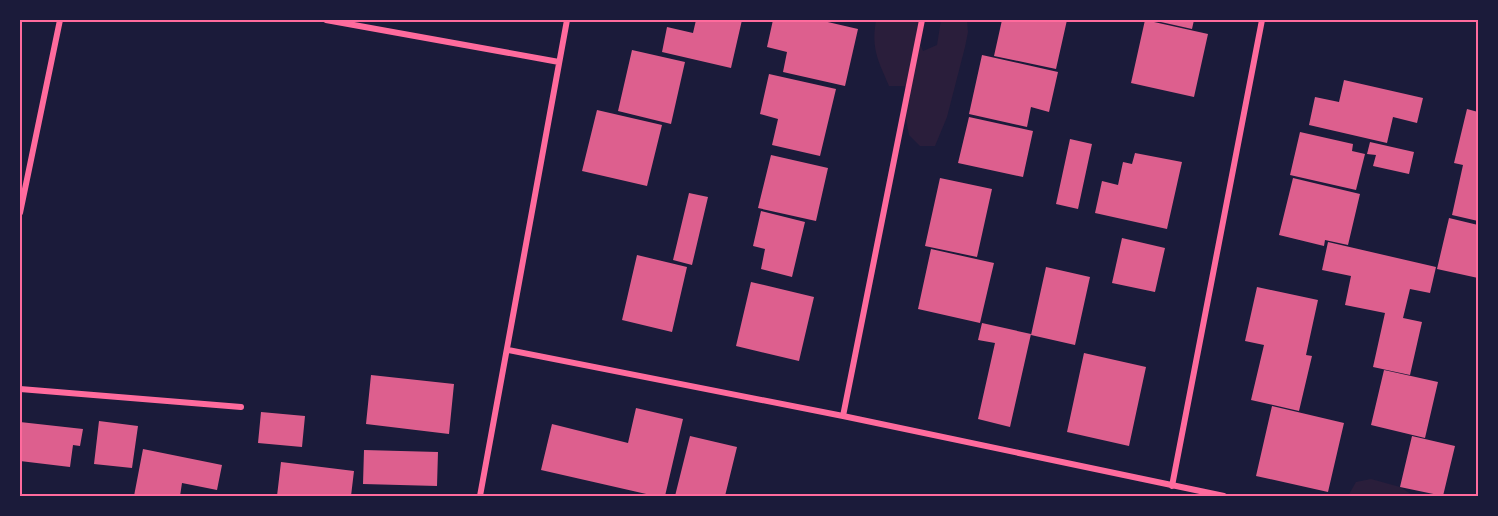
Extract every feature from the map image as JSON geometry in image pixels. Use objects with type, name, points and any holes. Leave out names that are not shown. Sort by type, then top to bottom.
[{"type":"street","points":[[20,213],[60,20]]},
{"type":"street","points":[[326,20],[558,62]]},
{"type":"street","points":[[480,496],[567,20]]},
{"type":"street","points":[[843,416],[922,20]]},
{"type":"street","points":[[1172,486],[1262,20]]},
{"type":"street","points":[[508,350],[843,416],[1224,496]]},
{"type":"street","points":[[20,389],[240,407]]},
{"type":"shaded area","points":[[876,20],[920,20],[916,35],[923,51],[937,45],[941,20],[967,20],[968,32],[965,47],[947,117],[935,146],[920,146],[909,135],[905,86],[889,86],[875,47]]},
{"type":"shaded area","points":[[1371,479],[1400,487],[1414,496],[1348,496],[1356,482]]},
{"type":"building","points":[[696,20],[742,20],[731,68],[662,52],[667,27],[693,33]]},
{"type":"building","points":[[773,20],[819,20],[858,29],[845,86],[783,72],[787,52],[767,47]]},
{"type":"building","points":[[1002,20],[1067,20],[1056,69],[994,56]]},
{"type":"building","points":[[1145,20],[1208,34],[1194,97],[1131,83]]},
{"type":"building","points":[[1152,20],[1194,20],[1192,29]]},
{"type":"building","points":[[632,50],[685,62],[671,124],[618,111]]},
{"type":"building","points":[[982,55],[1058,72],[1049,112],[1031,107],[1027,127],[969,114]]},
{"type":"building","points":[[769,74],[836,89],[820,156],[772,145],[778,119],[760,114]]},
{"type":"building","points":[[1344,80],[1423,98],[1417,123],[1393,117],[1387,143],[1309,125],[1315,97],[1339,102]]},
{"type":"building","points":[[1467,109],[1478,112],[1478,221],[1452,215],[1463,165],[1454,163]]},
{"type":"building","points":[[597,110],[662,125],[647,186],[582,171]]},
{"type":"building","points":[[969,117],[1033,131],[1023,177],[958,163]]},
{"type":"building","points":[[1300,132],[1353,144],[1352,151],[1365,154],[1356,190],[1290,175]]},
{"type":"building","points":[[1070,139],[1092,144],[1078,209],[1056,204]]},
{"type":"building","points":[[1370,142],[1414,152],[1409,174],[1373,166],[1376,155],[1367,154]]},
{"type":"building","points":[[1135,153],[1182,162],[1167,229],[1095,213],[1102,181],[1118,185],[1123,162],[1132,164]]},
{"type":"building","points":[[771,155],[828,168],[816,221],[758,208]]},
{"type":"building","points":[[940,178],[992,189],[977,257],[925,246]]},
{"type":"building","points":[[1293,178],[1360,194],[1348,245],[1325,240],[1324,246],[1279,235]]},
{"type":"building","points":[[689,193],[708,197],[692,265],[673,260]]},
{"type":"building","points":[[761,211],[805,222],[792,277],[761,269],[765,249],[753,246]]},
{"type":"building","points":[[1449,218],[1478,225],[1478,278],[1437,269]]},
{"type":"building","points":[[1122,238],[1165,248],[1155,292],[1112,283]]},
{"type":"building","points":[[1328,242],[1436,267],[1430,293],[1410,289],[1403,318],[1422,322],[1410,375],[1373,367],[1385,313],[1345,305],[1351,276],[1322,270]]},
{"type":"building","points":[[931,249],[994,263],[980,323],[918,309]]},
{"type":"building","points":[[637,255],[687,267],[672,332],[622,320]]},
{"type":"building","points":[[1046,267],[1090,277],[1075,345],[1031,335]]},
{"type":"building","points":[[751,282],[814,297],[799,361],[736,346]]},
{"type":"building","points":[[1257,287],[1318,300],[1306,355],[1312,356],[1299,411],[1251,400],[1264,345],[1245,341]]},
{"type":"building","points":[[982,323],[1031,334],[1010,427],[978,419],[995,343],[978,340]]},
{"type":"building","points":[[1084,353],[1146,367],[1129,446],[1067,432]]},
{"type":"building","points":[[1384,370],[1438,382],[1425,438],[1371,425]]},
{"type":"building","points":[[371,375],[454,384],[449,434],[366,424]]},
{"type":"building","points":[[1272,406],[1344,423],[1328,492],[1256,476]]},
{"type":"building","points":[[636,408],[683,419],[665,496],[655,496],[541,470],[552,424],[628,443]]},
{"type":"building","points":[[261,412],[305,416],[302,447],[258,443]]},
{"type":"building","points":[[99,421],[138,426],[132,468],[94,464]]},
{"type":"building","points":[[20,422],[83,429],[80,446],[73,445],[70,467],[20,461]]},
{"type":"building","points":[[690,436],[737,447],[725,496],[675,496]]},
{"type":"building","points":[[1412,436],[1455,446],[1443,496],[1400,487]]},
{"type":"building","points":[[143,449],[222,465],[217,490],[182,483],[180,496],[134,496]]},
{"type":"building","points":[[364,450],[438,452],[437,486],[363,484]]},
{"type":"building","points":[[281,462],[354,471],[351,496],[277,496]]}]
